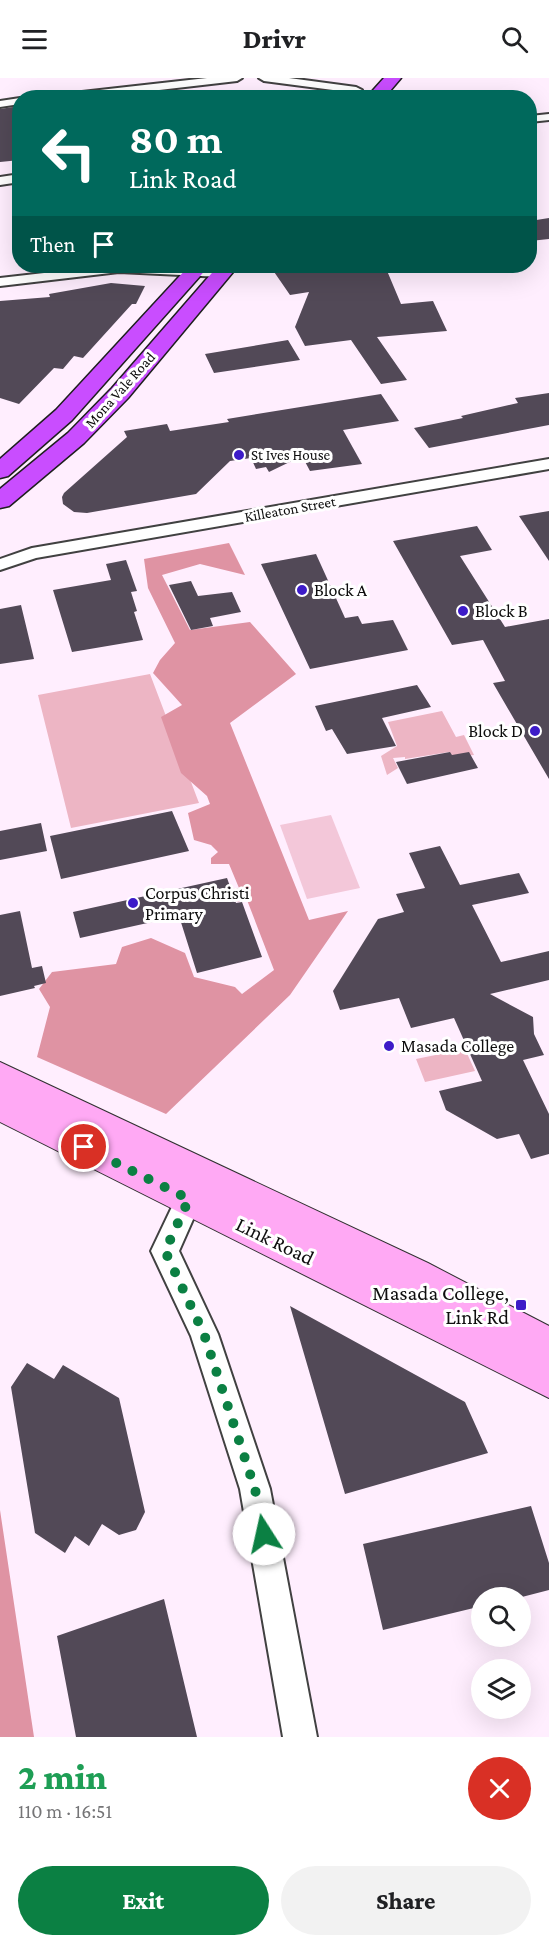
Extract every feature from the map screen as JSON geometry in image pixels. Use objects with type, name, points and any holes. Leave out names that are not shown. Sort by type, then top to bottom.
[{"type":"highway","points":[[382,90],[393,78]]},
{"type":"highway","name":"Mona Vale Road","points":[[0,471],[78,400],[192,273]]},
{"type":"highway","name":"Mona Vale Road","points":[[0,501],[76,438],[120,393],[222,273]]},
{"type":"main road","name":"Link Road","points":[[0,1077],[406,1272],[506,1323],[549,1348]]},
{"type":"main road","name":"Link Road","points":[[0,1105],[549,1378]]},
{"type":"street","points":[[128,90],[237,78]]},
{"type":"street","points":[[264,78],[358,89]]},
{"type":"street","points":[[0,282],[76,273]]},
{"type":"street","name":"Killeaton Street","points":[[0,565],[32,553],[549,464]]},
{"type":"street","name":"Killeaton Street","points":[[0,551],[8,549],[32,553]]},
{"type":"street","points":[[189,1199],[165,1251],[204,1334],[255,1489],[300,1737]]},
{"type":"shaded area","points":[[229,543],[245,575],[200,564],[162,575],[190,630],[250,622],[296,674],[230,723],[309,920],[348,911],[290,995],[166,1114],[37,1057],[50,1007],[39,989],[52,972],[116,964],[122,947],[151,938],[185,953],[194,977],[235,987],[242,994],[274,970],[247,900],[228,903],[224,890],[239,888],[229,864],[211,864],[211,858],[218,852],[211,845],[194,840],[188,813],[210,804],[207,796],[181,773],[161,717],[182,705],[153,673],[160,660],[175,643],[148,588],[144,559]]},
{"type":"shaded area","points":[[150,674],[199,803],[71,828],[38,695]]},
{"type":"shaded area","points":[[442,711],[456,737],[464,735],[474,755],[454,757],[449,752],[405,759],[405,757],[393,758],[398,768],[387,775],[381,756],[397,746],[388,722]]},
{"type":"shaded area","points":[[331,815],[360,888],[307,899],[280,825]]},
{"type":"shaded area","points":[[465,1049],[475,1071],[425,1082],[416,1059]]},
{"type":"shaded area","points":[[0,1510],[34,1737],[0,1737]]},
{"type":"building","points":[[12,107],[12,161],[0,162],[0,109]]},
{"type":"building","points":[[549,218],[549,239],[537,240],[537,220]]},
{"type":"building","points":[[275,273],[388,273],[401,304],[433,301],[447,331],[377,337],[407,380],[381,384],[351,340],[305,346],[295,327],[309,292],[290,295]]},
{"type":"building","points":[[111,283],[145,286],[136,304],[132,304],[83,358],[74,356],[63,369],[54,368],[19,404],[0,398],[0,301],[50,297],[49,294]]},
{"type":"building","points":[[288,340],[300,360],[214,373],[205,354]]},
{"type":"building","points":[[549,393],[549,425],[429,448],[414,428],[518,403],[515,398]]},
{"type":"building","name":"St Ives House","points":[[381,394],[399,421],[343,430],[362,464],[310,471],[302,456],[269,472],[266,467],[256,469],[251,458],[230,461],[196,494],[87,513],[74,512],[63,504],[64,493],[127,437],[124,431],[167,424],[170,431],[229,422],[227,419]]},
{"type":"building","points":[[549,511],[549,561],[519,516]]},
{"type":"building","points":[[477,526],[492,550],[460,556],[505,627],[549,619],[549,779],[493,683],[505,681],[483,640],[452,645],[393,541]]},
{"type":"building","name":"Block A","points":[[316,554],[345,618],[358,616],[362,624],[393,620],[408,650],[310,669],[261,564]]},
{"type":"building","points":[[126,560],[137,591],[131,592],[137,611],[134,612],[143,640],[72,652],[53,590],[111,580],[106,564]]},
{"type":"building","points":[[191,581],[198,596],[232,592],[241,612],[210,618],[213,626],[191,630],[169,585]]},
{"type":"building","points":[[21,605],[34,659],[0,664],[0,609]]},
{"type":"building","points":[[417,685],[431,707],[382,718],[396,746],[347,754],[332,729],[326,731],[315,706]]},
{"type":"building","points":[[450,752],[452,755],[469,752],[478,768],[407,784],[396,762]]},
{"type":"building","points":[[172,811],[189,851],[61,879],[50,836]]},
{"type":"building","points":[[41,823],[47,851],[0,860],[0,831]]},
{"type":"building","points":[[440,846],[460,885],[519,873],[529,893],[472,905],[501,962],[549,951],[549,980],[490,994],[533,1017],[534,1034],[544,1055],[523,1060],[549,1114],[549,1154],[531,1159],[519,1134],[497,1139],[446,1110],[439,1091],[482,1081],[454,1018],[411,1028],[399,998],[340,1010],[333,991],[378,919],[404,912],[396,894],[425,888],[409,853]]},
{"type":"building","points":[[227,878],[236,903],[242,902],[262,957],[197,973],[179,916],[80,938],[73,912]]},
{"type":"building","points":[[20,911],[32,968],[42,966],[46,983],[34,986],[35,988],[0,996],[0,915]]},
{"type":"building","points":[[290,1306],[465,1402],[488,1453],[345,1494]]},
{"type":"building","points":[[27,1363],[54,1379],[63,1365],[119,1398],[145,1512],[136,1530],[119,1535],[102,1524],[89,1546],[75,1536],[65,1553],[35,1533],[11,1387]]},
{"type":"building","points":[[531,1506],[549,1563],[549,1590],[531,1595],[531,1587],[471,1587],[471,1609],[383,1630],[363,1544]]},
{"type":"building","points":[[164,1599],[197,1737],[76,1737],[57,1636]]},
{"type":"place","name":"St Ives House","points":[[239,455]]},
{"type":"place","name":"Block A","points":[[302,590]]},
{"type":"place","name":"Block B","points":[[463,611]]},
{"type":"place","name":"Block D","points":[[535,731]]},
{"type":"place","name":"Corpus Christi Primary","points":[[133,903]]},
{"type":"place","name":"Masada College","points":[[389,1046]]},
{"type":"place","name":"Masada College, Link Rd","points":[[521,1305]]},
{"type":"route","points":[[84,1147],[189,1199],[165,1251],[204,1334],[255,1489],[264,1534]]}]
